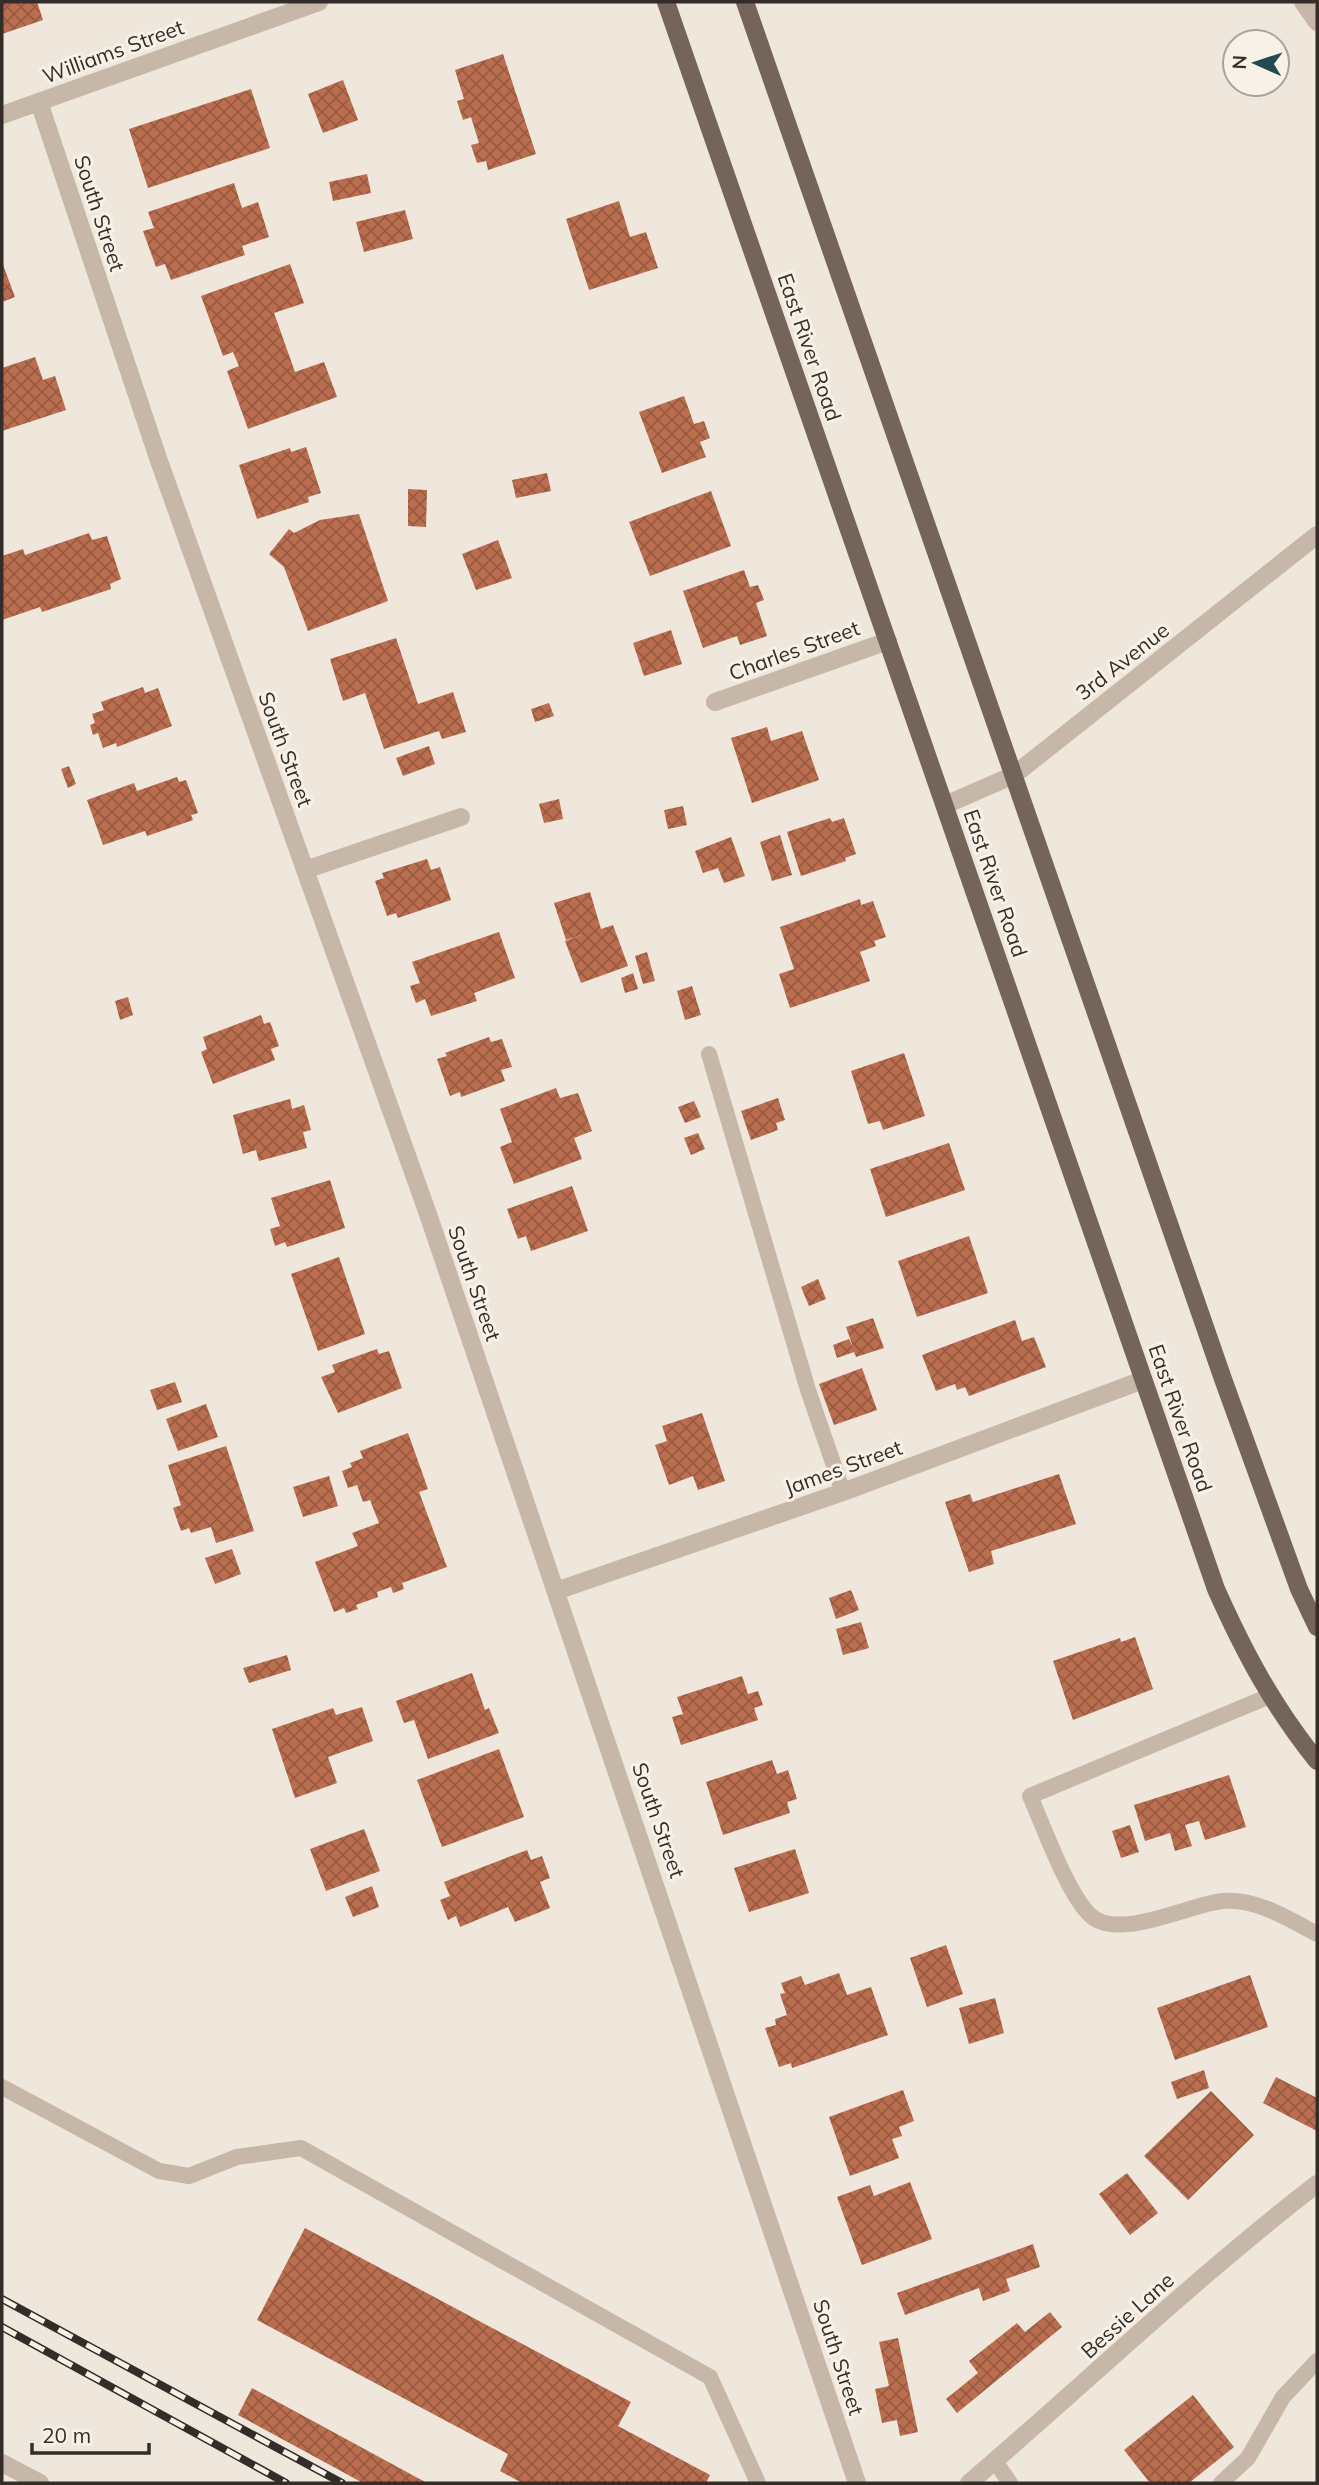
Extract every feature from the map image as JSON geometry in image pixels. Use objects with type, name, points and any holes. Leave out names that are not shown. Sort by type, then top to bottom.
[{"type":"main road","name":"East River Road","points":[[666,2],[1216,1589],[1247,1658],[1269,1696],[1317,1761]]},
{"type":"main road","points":[[745,2],[1250,1455],[1299,1589],[1317,1627]]},
{"type":"street","name":"Williams Street","points":[[2,115],[319,2]]},
{"type":"street","points":[[1303,2],[1317,22]]},
{"type":"street","name":"South Street","points":[[39,102],[158,458],[428,1214],[857,2483]]},
{"type":"street","name":"3rd Avenue","points":[[945,805],[1014,775],[1317,535]]},
{"type":"street","name":"Charles Street","points":[[715,702],[888,640]]},
{"type":"street","points":[[305,870],[461,817]]},
{"type":"street","name":"James Street","points":[[556,1591],[843,1492],[1143,1380]]},
{"type":"street","name":"Bessie Lane","points":[[969,2483],[1243,2241],[1317,2184]]},
{"type":"street","points":[[2,2462],[40,2483]]},
{"type":"lane","points":[[709,1054],[808,1391],[843,1492]]},
{"type":"lane","points":[[1269,1696],[1030,1796],[1078,1900],[1091,1917],[1107,1924],[1130,1925],[1223,1901],[1247,1902],[1281,1914],[1317,1934]]},
{"type":"lane","points":[[2,2087],[159,2171],[189,2176],[237,2157],[300,2148],[710,2377],[758,2483]]},
{"type":"lane","points":[[1221,2483],[1248,2458],[1283,2397],[1317,2361]]},
{"type":"lane","points":[[995,2461],[1010,2483]]},
{"type":"building","points":[[2,2],[37,2],[43,20],[2,34]]},
{"type":"building","points":[[503,54],[536,154],[488,170],[486,161],[477,163],[471,145],[479,143],[471,117],[463,120],[457,101],[464,99],[455,70]]},
{"type":"building","points":[[343,80],[358,120],[323,133],[308,94]]},
{"type":"building","points":[[251,89],[270,148],[148,188],[129,129]]},
{"type":"building","points":[[367,174],[371,193],[333,201],[329,182]]},
{"type":"building","points":[[234,183],[242,208],[258,202],[269,237],[242,246],[245,255],[171,280],[165,264],[156,267],[143,231],[154,228],[148,212]]},
{"type":"building","points":[[619,201],[630,237],[646,232],[658,268],[589,290],[566,219]]},
{"type":"building","points":[[405,210],[413,239],[364,252],[356,222]]},
{"type":"building","points":[[2,262],[15,297],[2,302]]},
{"type":"building","points":[[290,264],[304,303],[274,313],[295,372],[324,362],[337,397],[248,429],[227,371],[239,366],[233,352],[223,356],[201,296]]},
{"type":"building","points":[[35,357],[43,380],[55,376],[66,410],[2,431],[2,368]]},
{"type":"building","points":[[684,396],[694,424],[704,421],[710,438],[700,442],[706,457],[662,473],[639,412]]},
{"type":"building","points":[[306,447],[321,493],[308,497],[309,502],[257,519],[239,465],[290,448],[291,452]]},
{"type":"building","points":[[547,473],[551,491],[516,498],[512,480]]},
{"type":"building","points":[[408,489],[427,490],[426,527],[408,526]]},
{"type":"building","points":[[711,491],[731,546],[650,576],[629,522]]},
{"type":"building","points":[[359,514],[388,601],[308,631],[284,567],[269,554],[289,529],[294,533],[320,520]]},
{"type":"building","points":[[89,533],[92,540],[107,536],[121,579],[110,584],[111,589],[42,612],[40,607],[2,620],[2,556],[23,549],[25,555]]},
{"type":"building","points":[[498,540],[512,578],[476,590],[462,554]]},
{"type":"building","points":[[744,570],[750,587],[758,585],[764,600],[756,603],[767,636],[740,645],[737,636],[703,648],[683,591]]},
{"type":"building","points":[[671,630],[682,664],[644,676],[633,643]]},
{"type":"building","points":[[396,638],[418,704],[453,692],[466,732],[442,739],[439,731],[384,749],[365,693],[343,701],[330,659]]},
{"type":"building","points":[[143,687],[145,693],[158,688],[172,726],[117,747],[116,743],[103,748],[98,733],[93,735],[90,725],[95,723],[92,714],[104,710],[101,702]]},
{"type":"building","points":[[549,703],[554,716],[535,722],[531,709]]},
{"type":"building","points":[[767,727],[771,741],[802,731],[819,780],[752,803],[731,738]]},
{"type":"building","points":[[429,746],[435,764],[403,776],[396,758]]},
{"type":"building","points":[[69,766],[76,784],[68,788],[61,769]]},
{"type":"building","points":[[177,777],[179,782],[186,780],[198,813],[191,815],[193,820],[147,836],[145,831],[103,845],[87,800],[134,783],[137,791]]},
{"type":"building","points":[[559,799],[563,819],[544,823],[539,804]]},
{"type":"building","points":[[683,806],[687,825],[668,829],[664,810]]},
{"type":"building","points":[[830,818],[832,822],[844,818],[856,854],[845,858],[846,861],[801,876],[787,832]]},
{"type":"building","points":[[780,835],[792,875],[772,881],[760,842]]},
{"type":"building","points":[[731,837],[745,876],[724,883],[718,868],[703,873],[695,851]]},
{"type":"building","points":[[427,859],[431,870],[440,867],[451,900],[398,918],[396,913],[387,916],[375,881],[384,878],[382,873]]},
{"type":"building","points":[[590,892],[601,929],[613,925],[628,966],[581,983],[565,941],[584,934],[566,940],[554,903]]},
{"type":"building","points":[[860,899],[861,905],[873,901],[886,937],[874,941],[876,946],[860,952],[870,981],[790,1008],[779,974],[794,969],[780,927]]},
{"type":"building","points":[[499,932],[515,978],[474,993],[477,1001],[431,1016],[425,999],[416,1003],[410,986],[420,983],[412,962]]},
{"type":"building","points":[[647,952],[655,981],[643,984],[635,956]]},
{"type":"building","points":[[633,973],[638,989],[625,993],[621,978]]},
{"type":"building","points":[[692,986],[701,1015],[685,1020],[677,991]]},
{"type":"building","points":[[128,997],[133,1015],[120,1020],[115,1001]]},
{"type":"building","points":[[261,1015],[264,1024],[270,1022],[279,1046],[271,1049],[275,1060],[213,1084],[201,1052],[207,1049],[203,1037]]},
{"type":"building","points":[[489,1037],[491,1042],[502,1039],[512,1067],[501,1070],[505,1081],[461,1097],[460,1092],[450,1096],[437,1059],[447,1056],[445,1053]]},
{"type":"building","points":[[904,1053],[925,1116],[883,1130],[880,1121],[868,1124],[851,1071]]},
{"type":"building","points":[[556,1088],[560,1098],[578,1093],[592,1131],[574,1138],[582,1159],[514,1184],[500,1147],[512,1142],[500,1109]]},
{"type":"building","points":[[778,1098],[785,1120],[776,1123],[778,1130],[751,1140],[741,1111]]},
{"type":"building","points":[[290,1099],[292,1109],[304,1105],[311,1130],[303,1132],[307,1148],[259,1161],[256,1150],[243,1154],[233,1115]]},
{"type":"building","points":[[694,1101],[701,1117],[685,1123],[678,1107]]},
{"type":"building","points":[[698,1133],[705,1149],[691,1155],[684,1138]]},
{"type":"building","points":[[949,1143],[965,1190],[886,1217],[870,1169]]},
{"type":"building","points":[[330,1180],[345,1228],[287,1247],[285,1242],[275,1246],[270,1229],[280,1226],[271,1198]]},
{"type":"building","points":[[572,1186],[588,1231],[531,1251],[526,1236],[518,1239],[507,1209]]},
{"type":"building","points":[[969,1236],[988,1293],[917,1317],[898,1261]]},
{"type":"building","points":[[339,1257],[365,1334],[318,1351],[291,1274]]},
{"type":"building","points":[[818,1279],[826,1299],[809,1306],[801,1287]]},
{"type":"building","points":[[873,1318],[884,1348],[856,1357],[854,1352],[837,1358],[833,1345],[849,1339],[853,1347],[846,1327]]},
{"type":"building","points":[[1015,1320],[1022,1341],[1034,1337],[1046,1367],[969,1396],[965,1387],[957,1390],[955,1384],[936,1391],[922,1355]]},
{"type":"building","points":[[377,1349],[379,1354],[389,1351],[402,1388],[338,1413],[321,1377],[335,1372],[332,1365]]},
{"type":"building","points":[[862,1368],[877,1410],[834,1425],[819,1384]]},
{"type":"building","points":[[175,1382],[182,1402],[157,1410],[150,1390]]},
{"type":"building","points":[[206,1404],[218,1437],[178,1451],[166,1419]]},
{"type":"building","points":[[702,1413],[725,1481],[698,1490],[693,1476],[669,1485],[655,1445],[667,1441],[662,1426]]},
{"type":"building","points":[[408,1433],[428,1489],[419,1492],[447,1567],[402,1583],[404,1589],[393,1593],[391,1587],[377,1592],[378,1597],[356,1605],[358,1609],[346,1613],[344,1608],[334,1612],[315,1562],[358,1546],[352,1533],[379,1523],[370,1500],[363,1502],[357,1485],[348,1488],[342,1471],[352,1467],[350,1463],[363,1458],[360,1451]]},
{"type":"building","points":[[226,1446],[254,1531],[216,1543],[211,1527],[191,1533],[189,1528],[181,1531],[173,1508],[181,1505],[168,1465]]},
{"type":"building","points":[[1059,1474],[1076,1524],[991,1551],[994,1564],[969,1572],[945,1502],[970,1494],[973,1502]]},
{"type":"building","points":[[329,1476],[338,1506],[303,1517],[293,1487]]},
{"type":"building","points":[[232,1549],[241,1574],[215,1584],[205,1558]]},
{"type":"building","points":[[851,1590],[859,1610],[836,1619],[829,1598]]},
{"type":"building","points":[[861,1622],[869,1648],[843,1655],[836,1629]]},
{"type":"building","points":[[1135,1637],[1153,1689],[1073,1720],[1053,1661],[1120,1638],[1121,1642]]},
{"type":"building","points":[[287,1655],[291,1670],[249,1683],[243,1668]]},
{"type":"building","points":[[472,1673],[485,1710],[489,1708],[499,1733],[428,1759],[414,1720],[404,1723],[396,1701]]},
{"type":"building","points":[[742,1676],[748,1694],[758,1691],[763,1705],[754,1708],[758,1720],[681,1745],[672,1717],[683,1714],[677,1697]]},
{"type":"building","points":[[362,1707],[373,1741],[328,1757],[337,1783],[295,1798],[272,1729],[333,1708],[336,1715]]},
{"type":"building","points":[[499,1749],[524,1817],[442,1847],[417,1780]]},
{"type":"building","points":[[772,1760],[777,1774],[788,1770],[797,1799],[787,1802],[790,1813],[723,1835],[706,1782]]},
{"type":"building","points":[[1229,1775],[1246,1827],[1205,1840],[1199,1821],[1185,1825],[1192,1846],[1175,1851],[1170,1833],[1145,1841],[1134,1805]]},
{"type":"building","points":[[1130,1825],[1139,1852],[1121,1858],[1112,1831]]},
{"type":"building","points":[[364,1829],[380,1871],[326,1891],[310,1849]]},
{"type":"building","points":[[795,1849],[809,1893],[749,1912],[734,1868]]},
{"type":"building","points":[[527,1850],[531,1860],[542,1856],[550,1878],[540,1882],[550,1908],[515,1922],[508,1907],[460,1927],[456,1916],[448,1920],[440,1900],[450,1896],[444,1882]]},
{"type":"building","points":[[372,1886],[379,1907],[353,1917],[345,1897]]},
{"type":"building","points":[[946,1945],[963,1994],[927,2007],[910,1958]]},
{"type":"building","points":[[839,1973],[847,1995],[871,1987],[888,2035],[792,2068],[791,2063],[779,2067],[765,2028],[776,2025],[775,2019],[787,2015],[780,1994],[785,1993],[781,1983],[801,1976],[805,1985]]},
{"type":"building","points":[[1250,1975],[1268,2027],[1175,2060],[1157,2008]]},
{"type":"building","points":[[995,1998],[1004,2033],[969,2044],[959,2008]]},
{"type":"building","points":[[1204,2070],[1209,2088],[1177,2099],[1171,2082]]},
{"type":"building","points":[[1276,2077],[1317,2098],[1317,2131],[1263,2103]]},
{"type":"building","points":[[903,2090],[914,2121],[899,2127],[902,2136],[892,2139],[899,2158],[850,2176],[829,2117]]},
{"type":"building","points":[[1211,2091],[1254,2135],[1188,2200],[1144,2156]]},
{"type":"building","points":[[1127,2173],[1158,2213],[1130,2235],[1099,2194]]},
{"type":"building","points":[[910,2182],[932,2239],[862,2265],[837,2197],[870,2185],[874,2196]]},
{"type":"building","points":[[305,2228],[631,2402],[618,2426],[710,2475],[706,2483],[522,2483],[500,2471],[508,2454],[257,2320]]},
{"type":"building","points":[[1033,2244],[1040,2267],[1006,2279],[1010,2291],[983,2301],[979,2288],[905,2315],[897,2293]]},
{"type":"building","points":[[1050,2312],[1062,2327],[957,2413],[946,2399],[978,2373],[969,2361],[1017,2323],[1025,2332]]},
{"type":"building","points":[[898,2338],[918,2432],[900,2436],[897,2420],[882,2423],[875,2389],[889,2386],[879,2342]]},
{"type":"building","points":[[252,2388],[427,2483],[363,2483],[238,2415]]},
{"type":"building","points":[[1193,2395],[1234,2447],[1189,2483],[1150,2483],[1124,2450]]},
{"type":"railway","points":[[2,2299],[342,2483]]},
{"type":"railway","points":[[2,2327],[286,2483]]}]
